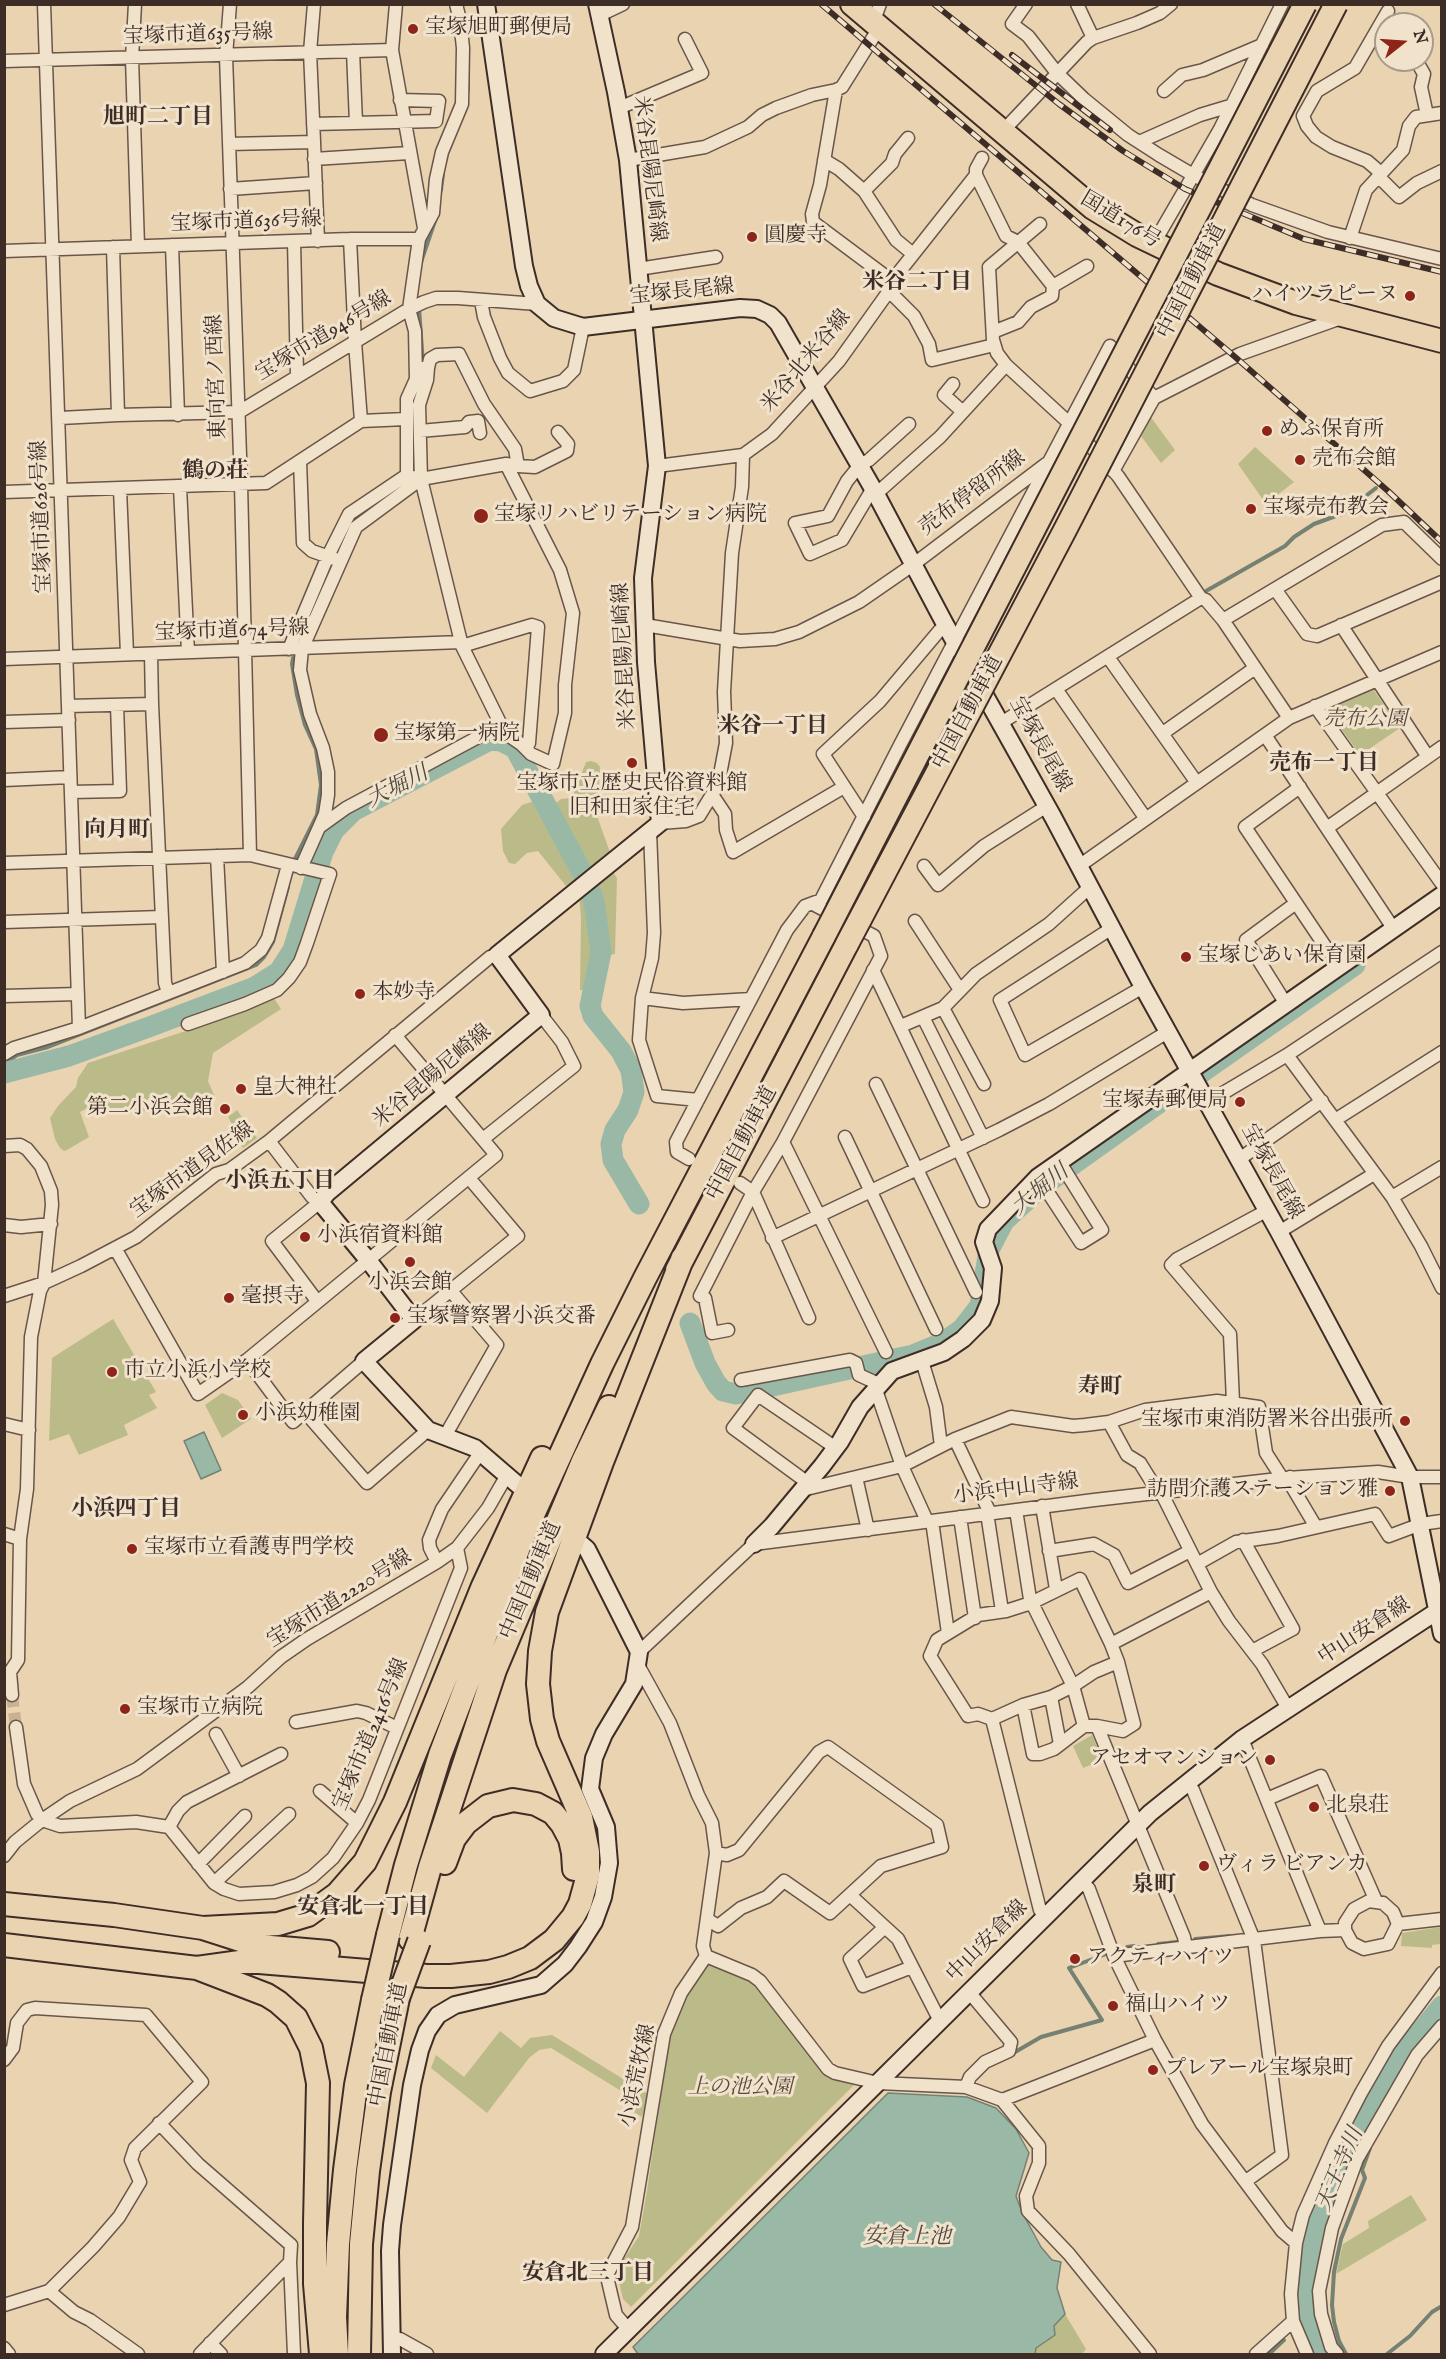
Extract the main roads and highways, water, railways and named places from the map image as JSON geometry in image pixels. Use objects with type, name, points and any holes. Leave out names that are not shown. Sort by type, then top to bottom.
[{"type":"highway","name":"国道176号","points":[[852,4],[878,19],[1002,132],[1093,208],[1154,243],[1218,274],[1296,303],[1442,341]]},
{"type":"highway","name":"中国自動車道","points":[[337,2355],[336,2296],[345,2170],[356,2085],[373,2000],[406,1865],[440,1755],[522,1539],[602,1364],[689,1191],[824,936],[1305,4]]},
{"type":"highway","name":"中国自動車道","points":[[359,2355],[361,2244],[379,2092],[398,1998],[415,1940],[430,1867],[495,1670],[583,1461],[683,1257],[1065,530],[1336,4]]},
{"type":"highway","points":[[203,1928],[278,1924],[308,1915],[337,1894],[365,1862],[395,1802],[429,1713],[514,1516],[575,1393],[689,1191]]},
{"type":"highway","points":[[4,1945],[197,1968],[240,1962],[260,1962],[427,1976],[472,1975],[508,1967],[530,1958],[554,1940],[573,1917],[584,1891],[588,1875],[588,1852],[581,1817],[556,1762],[545,1730],[538,1683],[540,1651],[548,1612],[602,1461],[683,1257]]},
{"type":"highway","points":[[4,1904],[114,1915],[203,1928],[259,1946],[436,1963],[464,1962],[495,1957],[535,1938],[557,1916],[564,1904],[574,1870],[573,1853],[570,1839],[553,1813],[536,1804],[523,1801],[503,1801],[488,1806],[466,1823],[454,1839],[415,1940]]},
{"type":"highway","points":[[197,1968],[255,1990],[278,2002],[296,2018],[311,2048],[318,2084],[315,2264],[321,2355]]},
{"type":"water","points":[[204,1432],[221,1470],[201,1479],[184,1441]]},
{"type":"water","name":"安倉上池","points":[[888,2093],[967,2097],[996,2108],[1016,2129],[1029,2153],[1016,2196],[1041,2247],[1052,2260],[1061,2262],[1057,2288],[1065,2314],[1054,2326],[1055,2335],[1036,2348],[1035,2354],[638,2354],[633,2347]]},
{"type":"waterway","points":[[468,71],[468,90]]},
{"type":"waterway","points":[[441,190],[443,174]]},
{"type":"waterway","points":[[421,262],[436,218]]},
{"type":"waterway","points":[[419,308],[423,364]]},
{"type":"waterway","points":[[413,426],[415,460]]},
{"type":"waterway","points":[[1206,591],[1285,546],[1314,524],[1344,513],[1376,488]]},
{"type":"waterway","points":[[350,523],[383,500]]},
{"type":"waterway","points":[[314,606],[333,560]]},
{"type":"waterway","points":[[293,658],[297,695],[305,725],[316,749],[321,785],[317,815],[294,861]]},
{"type":"waterway","name":"大堀川","points":[[4,1073],[69,1056],[149,1027],[255,987],[279,972],[293,950],[323,852],[334,830],[353,811],[490,740],[501,741],[515,748],[584,876],[594,901],[601,952],[590,1006],[593,1016],[621,1051],[631,1070],[634,1092],[628,1110],[615,1130],[611,1144],[613,1160],[639,1204]]},
{"type":"waterway","points":[[4,1065],[17,1055],[48,1047],[256,965],[273,942],[288,887]]},
{"type":"waterway","name":"大堀川","points":[[1194,1078],[1355,965]]},
{"type":"waterway","name":"大堀川","points":[[690,1323],[705,1363],[716,1383],[723,1391],[736,1394],[913,1355],[942,1343],[962,1329],[980,1306],[989,1250],[1004,1221],[1040,1188],[1166,1098]]},
{"type":"waterway","points":[[1195,1939],[1230,1936]]},
{"type":"waterway","points":[[1158,1944],[1177,1942]]},
{"type":"waterway","points":[[1127,1947],[1134,1946]]},
{"type":"waterway","points":[[1010,2055],[1041,2037],[1102,2020],[1069,1968],[1106,1954]]},
{"type":"waterway","name":"天王寺川","points":[[1321,2354],[1310,2333],[1305,2272],[1317,2228],[1340,2163],[1369,2105],[1402,2055],[1442,2006]]},
{"type":"waterway","points":[[1346,2354],[1339,2341],[1334,2322],[1332,2305],[1334,2272],[1341,2239],[1365,2178],[1362,2170],[1370,2148]]},
{"type":"waterway","points":[[1387,2354],[1410,2336],[1432,2312],[1442,2306]]},
{"type":"waterway","points":[[1269,2354],[1284,2340]]},
{"type":"tunnel","points":[[12,1695],[16,1727]]},
{"type":"railway","points":[[821,4],[1234,356],[1388,491],[1442,542]]},
{"type":"railway","points":[[934,4],[1059,104],[1123,151],[1185,189],[1304,239],[1442,272]]},
{"type":"railway","points":[[1012,55],[1110,130]]},
{"type":"place","name":"宝塚旭町郵便局","points":[[413,29]]},
{"type":"place","name":"圓慶寺","points":[[752,237]]},
{"type":"place","name":"ハイツラピーヌ","points":[[1410,296]]},
{"type":"place","name":"めふ保育所","points":[[1267,431]]},
{"type":"place","name":"売布会館","points":[[1300,460]]},
{"type":"place","name":"宝塚売布教会","points":[[1251,509]]},
{"type":"place","name":"宝塚リハビリテーション病院","points":[[481,516]]},
{"type":"place","name":"宝塚第一病院","points":[[381,735]]},
{"type":"place","name":"宝塚市立歴史民俗資料館 旧和田家住宅","points":[[632,763]]},
{"type":"place","name":"宝塚じあい保育園","points":[[1186,957]]},
{"type":"place","name":"本妙寺","points":[[360,994]]},
{"type":"place","name":"皇大神社","points":[[241,1089]]},
{"type":"place","name":"宝塚寿郵便局","points":[[1240,1102]]},
{"type":"place","name":"第二小浜会館","points":[[225,1109]]},
{"type":"place","name":"小浜宿資料館","points":[[305,1237]]},
{"type":"place","name":"小浜会館","points":[[410,1262]]},
{"type":"place","name":"毫摂寺","points":[[229,1298]]},
{"type":"place","name":"宝塚警察署小浜交番","points":[[395,1318]]},
{"type":"place","name":"市立小浜小学校","points":[[112,1372]]},
{"type":"place","name":"小浜幼稚園","points":[[243,1415]]},
{"type":"place","name":"宝塚市東消防署米谷出張所","points":[[1405,1421]]},
{"type":"place","name":"訪問介護ステーション雅","points":[[1390,1491]]},
{"type":"place","name":"宝塚市立看護専門学校","points":[[132,1549]]},
{"type":"place","name":"宝塚市立病院","points":[[125,1709]]},
{"type":"place","name":"アセオマンション","points":[[1270,1760]]},
{"type":"place","name":"北泉荘","points":[[1314,1807]]},
{"type":"place","name":"ヴィラ ビアンカ","points":[[1204,1866]]},
{"type":"place","name":"アクティハイツ","points":[[1075,1959]]},
{"type":"place","name":"福山ハイツ","points":[[1113,2006]]},
{"type":"place","name":"プレアール宝塚泉町","points":[[1153,2070]]},
{"type":"district","name":"旭町二丁目","points":[[158,118]]},
{"type":"district","name":"米谷二丁目","points":[[917,283]]},
{"type":"district","name":"鶴の荘","points":[[215,472]]},
{"type":"district","name":"米谷一丁目","points":[[773,727]]},
{"type":"district","name":"売布一丁目","points":[[1324,764]]},
{"type":"district","name":"向月町","points":[[117,831]]},
{"type":"district","name":"小浜五丁目","points":[[280,1182]]},
{"type":"district","name":"寿町","points":[[1100,1388]]},
{"type":"district","name":"小浜四丁目","points":[[126,1510]]},
{"type":"district","name":"泉町","points":[[1154,1886]]},
{"type":"district","name":"安倉北一丁目","points":[[363,1908]]},
{"type":"district","name":"安倉北三丁目","points":[[588,2274]]},
{"type":"park label","name":"売布公園","points":[[1365,721]]},
{"type":"park label","name":"上の池公園","points":[[740,2089]]}]
